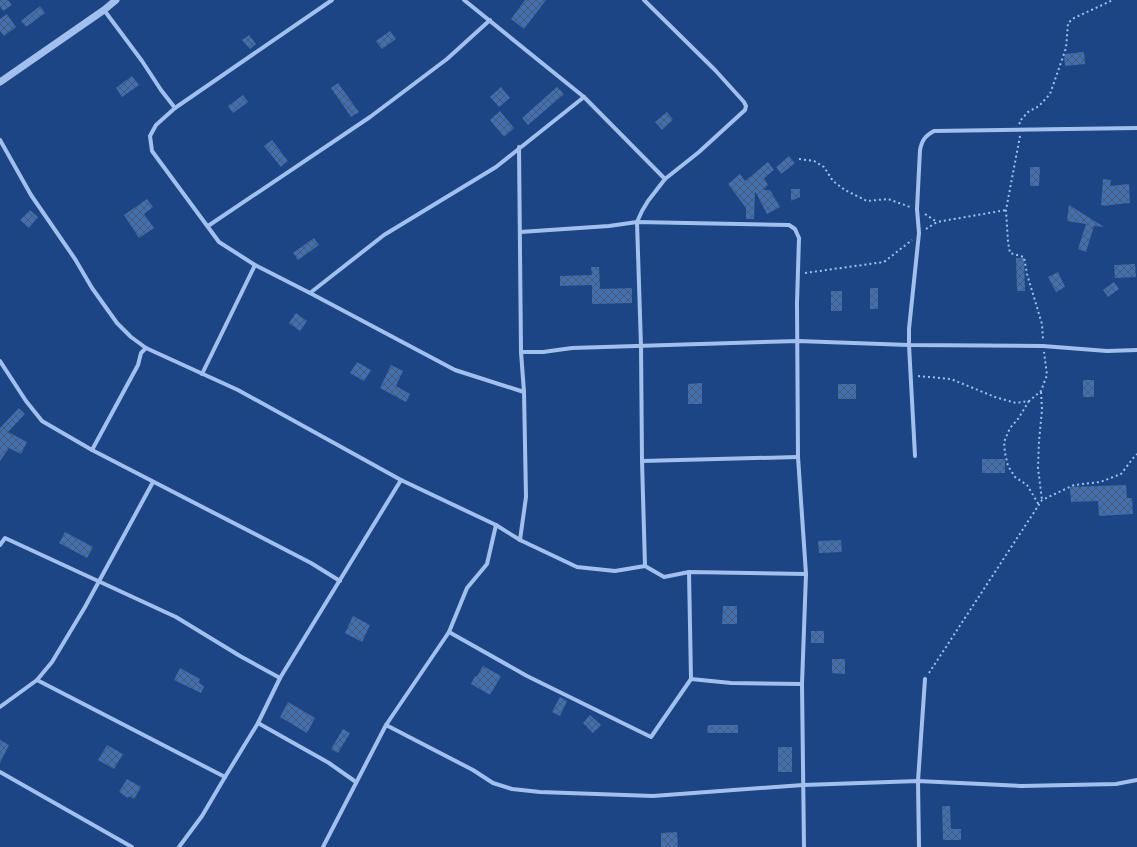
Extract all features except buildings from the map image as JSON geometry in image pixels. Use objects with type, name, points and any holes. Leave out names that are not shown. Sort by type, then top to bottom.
[{"type":"street","points":[[0,82],[104,10],[116,0]]},
{"type":"street","points":[[324,0],[328,4]]},
{"type":"street","points":[[332,0],[175,108],[156,125],[150,136],[152,151],[219,242],[255,265],[455,370],[524,392]]},
{"type":"street","points":[[464,0],[584,96],[665,179]]},
{"type":"street","points":[[644,0],[715,70],[746,106],[746,110],[699,152],[665,179],[648,201],[637,222],[645,566]]},
{"type":"street","points":[[104,10],[175,108]]},
{"type":"street","points":[[208,226],[370,117],[447,59],[490,20]]},
{"type":"street","points":[[310,293],[384,235],[496,167],[584,96]]},
{"type":"street","points":[[915,456],[909,329],[919,233],[917,209],[921,142],[926,136],[934,131],[1137,128]]},
{"type":"street","points":[[0,140],[32,195],[67,247],[92,288],[117,323],[131,337],[146,348],[238,390],[401,480],[496,525],[520,540],[577,567],[615,571],[645,566],[664,577],[689,572],[806,574]]},
{"type":"street","points":[[519,148],[521,352],[524,392],[526,497],[520,540]]},
{"type":"street","points":[[520,232],[609,226],[637,222],[789,225],[795,229],[799,238],[798,457],[806,574],[802,684],[804,847]]},
{"type":"street","points":[[202,374],[255,265]]},
{"type":"street","points":[[521,352],[543,352],[572,348],[798,341],[909,345],[1043,346],[1107,351],[1137,350]]},
{"type":"street","points":[[92,450],[146,348]]},
{"type":"street","points":[[0,361],[26,401],[42,421],[92,450],[311,563],[340,581]]},
{"type":"street","points":[[642,461],[798,457]]},
{"type":"street","points":[[179,847],[202,816],[258,723],[280,678],[401,480]]},
{"type":"street","points":[[0,707],[37,680],[52,662],[99,582],[154,482]]},
{"type":"street","points":[[323,847],[386,725],[449,632],[467,588],[487,564],[496,525]]},
{"type":"street","points":[[0,545],[5,538],[176,616],[240,656],[280,678]]},
{"type":"street","points":[[449,632],[527,676],[651,738],[691,679],[689,572]]},
{"type":"street","points":[[691,679],[731,683],[802,684]]},
{"type":"street","points":[[919,847],[918,781],[925,679]]},
{"type":"street","points":[[37,680],[225,776]]},
{"type":"street","points":[[258,723],[329,763],[356,782]]},
{"type":"street","points":[[386,725],[473,770],[493,783],[512,789],[540,792],[653,796],[803,786],[918,781],[1021,786],[1116,784],[1137,780]]},
{"type":"street","points":[[0,772],[132,847]]},
{"type":"path","points":[[1042,500],[1038,468],[1042,410],[1041,391],[1047,375],[1042,324],[1024,257],[1010,252],[1006,210],[1021,129],[1019,122],[1028,112],[1039,106],[1050,94],[1066,48],[1068,23],[1074,18],[1113,0]]},
{"type":"path","points":[[799,159],[814,161],[824,166],[833,181],[845,190],[867,202],[888,199],[917,209],[937,222]]},
{"type":"path","points":[[798,274],[884,262],[919,233],[937,222],[1006,210]]},
{"type":"path","points":[[911,375],[951,379],[995,397],[1016,402],[1029,401]]},
{"type":"path","points":[[1039,505],[1027,485],[1015,477],[1008,466],[1004,442],[1010,428],[1018,419],[1029,401],[1041,391]]},
{"type":"path","points":[[925,679],[1042,500],[1074,485],[1100,482],[1121,474],[1137,454]]}]
